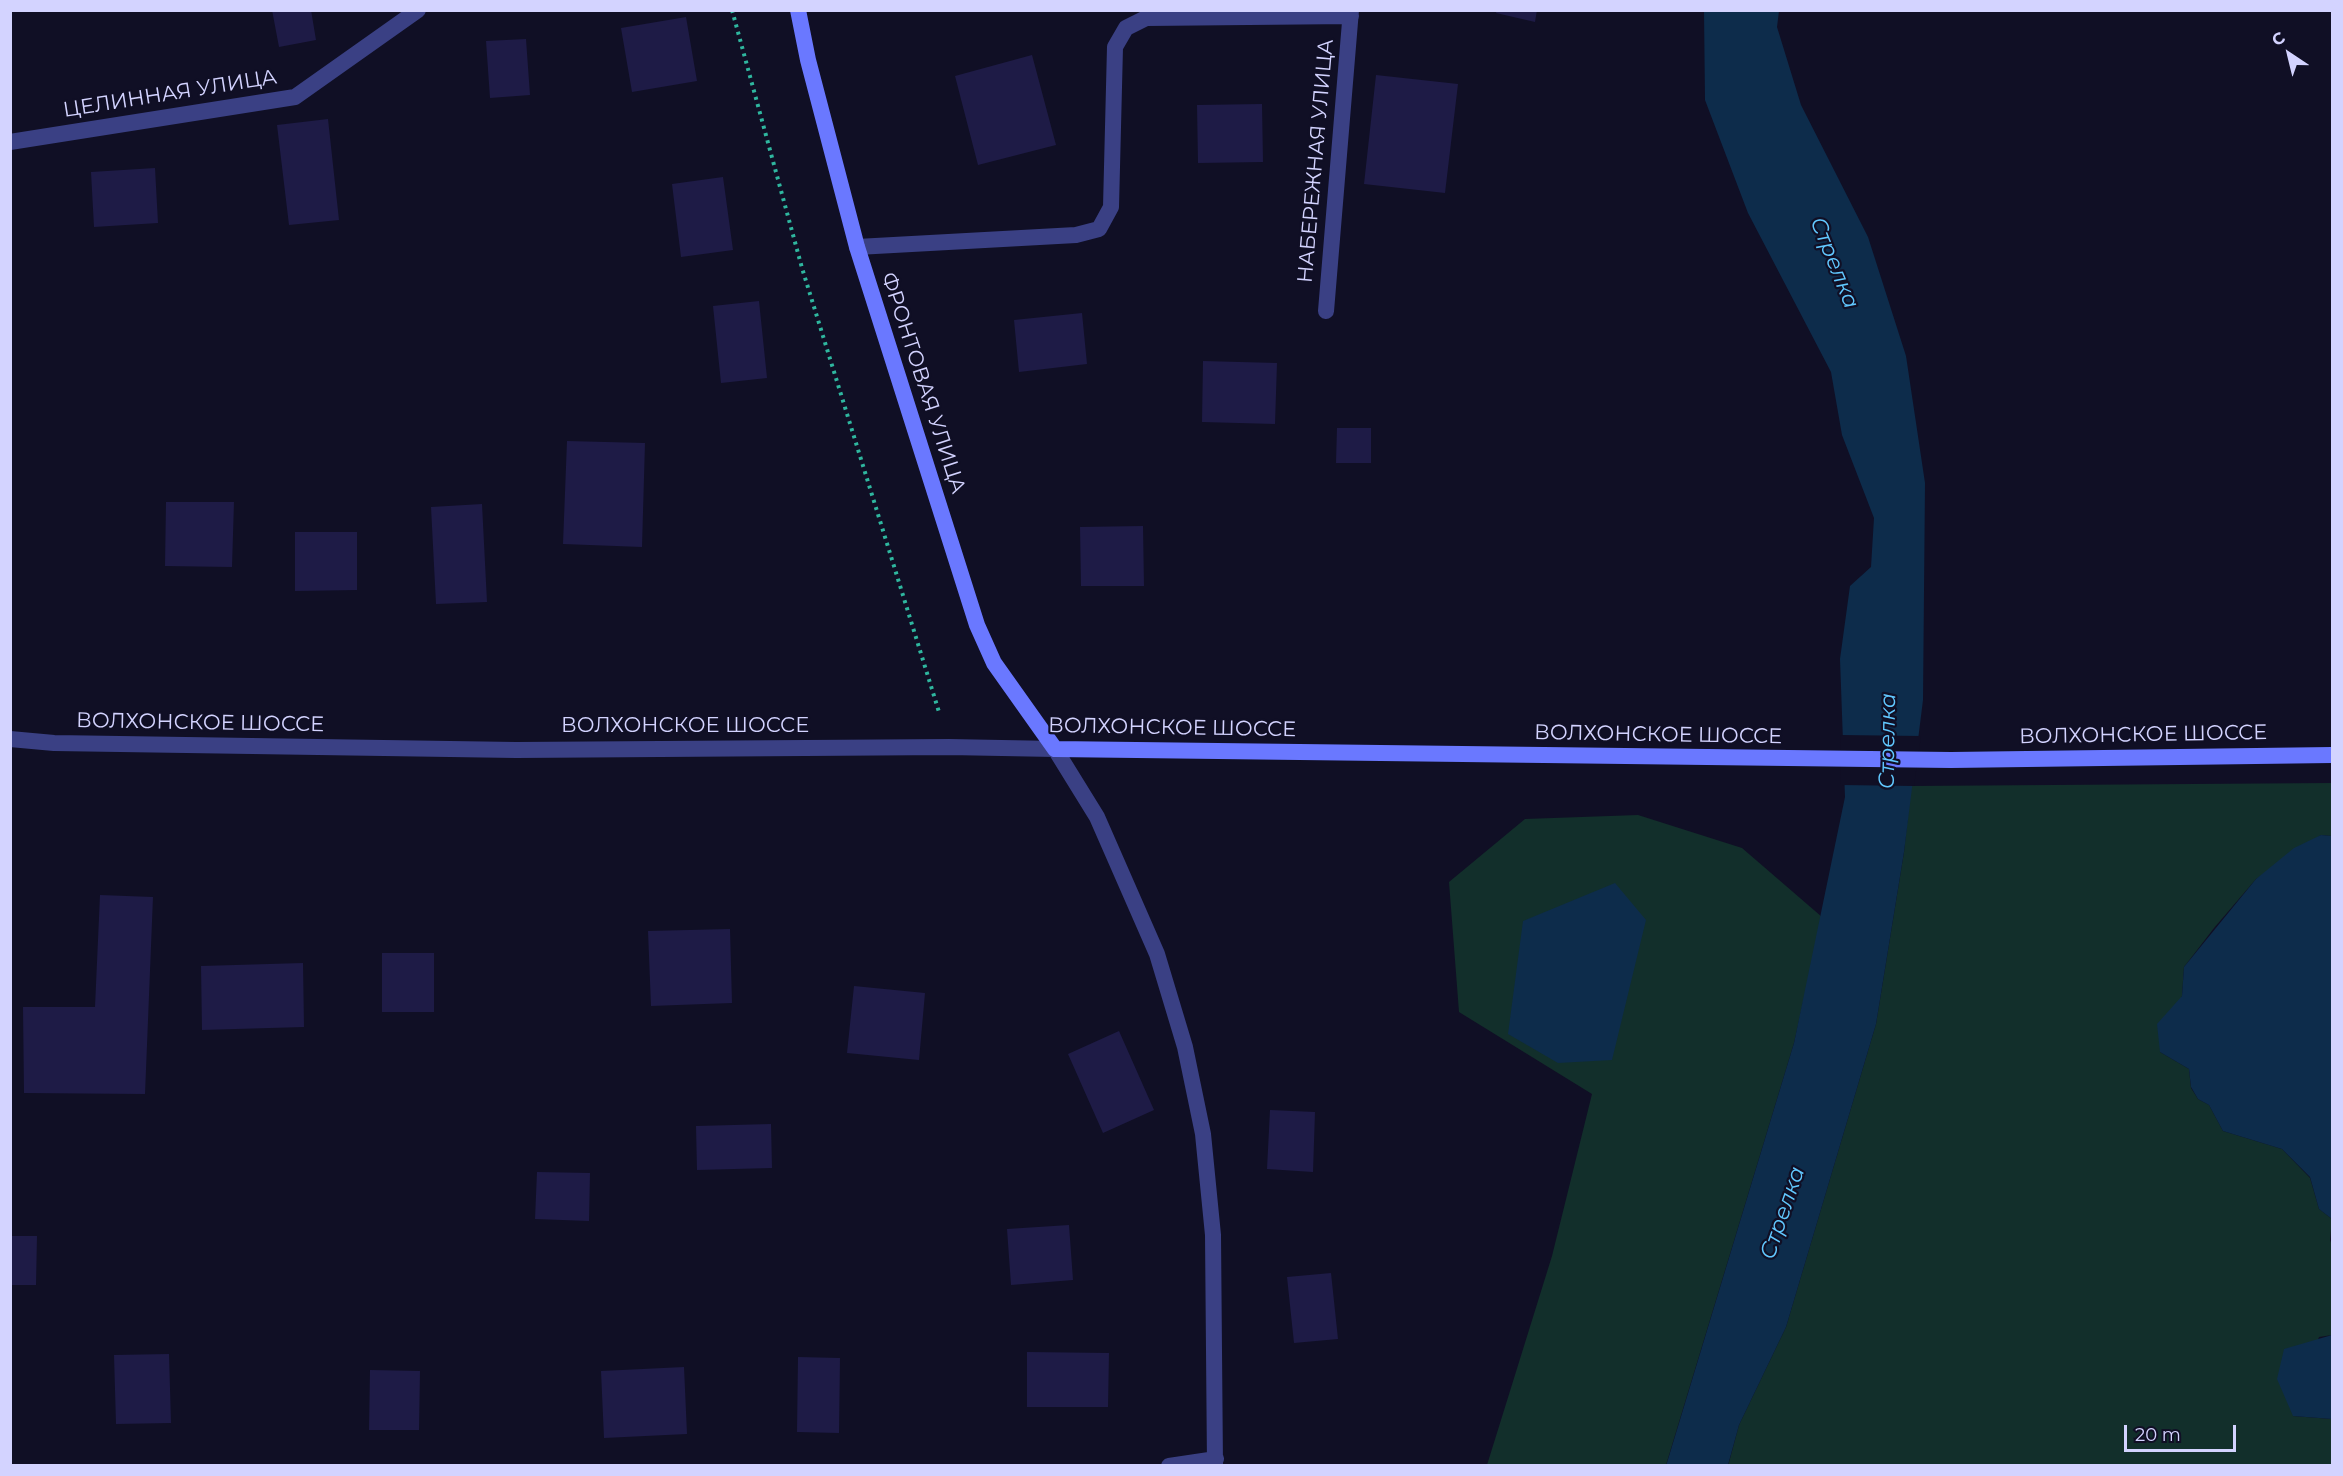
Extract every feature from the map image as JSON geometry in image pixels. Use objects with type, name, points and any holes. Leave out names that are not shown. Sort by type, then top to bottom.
[{"type":"main road","name":"ФРОНТОВАЯ УЛИЦА","points":[[798,10],[808,60],[856,247],[977,625],[994,663],[1056,749]]},
{"type":"main road","name":"ВОЛХОНСКОЕ ШОССЕ","points":[[1056,749],[1952,760],[2332,755]]},
{"type":"street","name":"ЦЕЛИННАЯ УЛИЦА","points":[[10,142],[295,97],[418,10]]},
{"type":"street","name":"НАБЕРЕЖНАЯ УЛИЦА","points":[[856,247],[1076,235],[1099,229],[1111,207],[1114,47],[1126,28],[1146,18],[1351,13],[1326,311]]},
{"type":"street","name":"ВОЛХОНСКОЕ ШОССЕ","points":[[10,740],[54,743],[516,750],[937,747],[1056,749]]},
{"type":"street","points":[[1056,749],[1097,817],[1157,954],[1185,1047],[1203,1134],[1213,1235],[1216,1462],[1168,1466]]},
{"type":"path","points":[[732,10],[802,268],[939,712]]},
{"type":"green space","points":[[2332,783],[2332,836],[2321,835],[2256,879],[2214,928],[2184,967],[2182,996],[2160,1052],[2189,1069],[2191,1088],[2198,1099],[2209,1105],[2223,1131],[2282,1149],[2310,1178],[2319,1209],[2332,1219],[2330,1240],[2332,1245],[2332,1335],[2319,1337],[2293,1416],[2332,1419],[2332,1465],[1728,1466],[1739,1425],[1786,1327],[1876,1024],[1904,852],[1911,786]]},
{"type":"green space","points":[[1638,815],[1742,848],[1822,917],[1794,1043],[1666,1465],[1487,1465],[1552,1256],[1592,1094],[1459,1012],[1449,882],[1525,819]]},
{"type":"water","name":"Стрелка","points":[[1704,11],[1779,11],[1777,27],[1801,105],[1868,237],[1906,356],[1925,483],[1923,700],[1904,852],[1876,1024],[1786,1327],[1739,1425],[1728,1465],[1666,1466],[1794,1043],[1845,797],[1840,659],[1850,586],[1871,567],[1874,518],[1842,435],[1831,372],[1748,213],[1705,100]]},
{"type":"water","points":[[2321,835],[2332,836],[2332,1219],[2319,1209],[2310,1177],[2282,1149],[2223,1131],[2209,1105],[2198,1099],[2191,1087],[2189,1069],[2160,1052],[2157,1024],[2182,996],[2184,967],[2256,879],[2294,848]]},
{"type":"water","points":[[1615,883],[1646,920],[1612,1060],[1558,1063],[1508,1034],[1523,921]]},
{"type":"water","points":[[2332,1335],[2332,1419],[2293,1416],[2277,1379],[2284,1349]]},
{"type":"pier","points":[[1840,735],[1921,736],[1914,786],[1841,785]]},
{"type":"building","points":[[272,10],[311,10],[316,40],[279,47]]},
{"type":"building","points":[[1497,10],[1537,10],[1535,22],[1496,13]]},
{"type":"building","points":[[686,17],[697,81],[632,92],[621,28]]},
{"type":"building","points":[[526,39],[530,95],[490,98],[486,41]]},
{"type":"building","points":[[1032,55],[1056,145],[978,165],[955,76]]},
{"type":"building","points":[[1376,75],[1458,84],[1445,193],[1364,184]]},
{"type":"building","points":[[1262,104],[1263,162],[1198,163],[1197,105]]},
{"type":"building","points":[[328,119],[339,220],[289,225],[277,125]]},
{"type":"building","points":[[155,168],[158,223],[94,227],[91,172]]},
{"type":"building","points":[[723,177],[733,250],[681,257],[672,184]]},
{"type":"building","points":[[759,301],[767,378],[721,383],[713,306]]},
{"type":"building","points":[[1082,313],[1087,364],[1019,372],[1014,320]]},
{"type":"building","points":[[1203,361],[1277,363],[1275,424],[1202,422]]},
{"type":"building","points":[[1337,428],[1371,428],[1371,463],[1336,463]]},
{"type":"building","points":[[567,441],[645,443],[642,547],[563,544]]},
{"type":"building","points":[[166,502],[234,502],[232,567],[165,566]]},
{"type":"building","points":[[482,504],[487,602],[436,604],[431,507]]},
{"type":"building","points":[[1143,526],[1144,586],[1081,586],[1080,527]]},
{"type":"building","points":[[295,532],[357,532],[357,590],[295,591]]},
{"type":"building","points":[[100,895],[153,897],[145,1094],[24,1093],[23,1007],[95,1007]]},
{"type":"building","points":[[730,929],[732,1003],[651,1006],[648,931]]},
{"type":"building","points":[[382,953],[434,953],[434,1012],[382,1012]]},
{"type":"building","points":[[303,963],[304,1027],[202,1030],[201,966]]},
{"type":"building","points":[[854,986],[925,993],[919,1060],[847,1053]]},
{"type":"building","points":[[1119,1031],[1154,1110],[1103,1133],[1068,1054]]},
{"type":"building","points":[[1270,1110],[1315,1112],[1313,1172],[1267,1169]]},
{"type":"building","points":[[771,1124],[772,1168],[697,1170],[696,1126]]},
{"type":"building","points":[[537,1172],[590,1173],[589,1221],[535,1219]]},
{"type":"building","points":[[1069,1225],[1073,1280],[1011,1285],[1007,1229]]},
{"type":"building","points":[[10,1236],[37,1236],[36,1285],[10,1285]]},
{"type":"building","points":[[1331,1273],[1338,1339],[1294,1343],[1287,1277]]},
{"type":"building","points":[[1027,1352],[1109,1353],[1108,1407],[1027,1407]]},
{"type":"building","points":[[169,1354],[171,1423],[116,1424],[114,1355]]},
{"type":"building","points":[[798,1357],[840,1358],[839,1433],[797,1432]]},
{"type":"building","points":[[684,1367],[687,1434],[604,1438],[601,1371]]},
{"type":"building","points":[[370,1370],[420,1371],[419,1430],[369,1430]]}]
